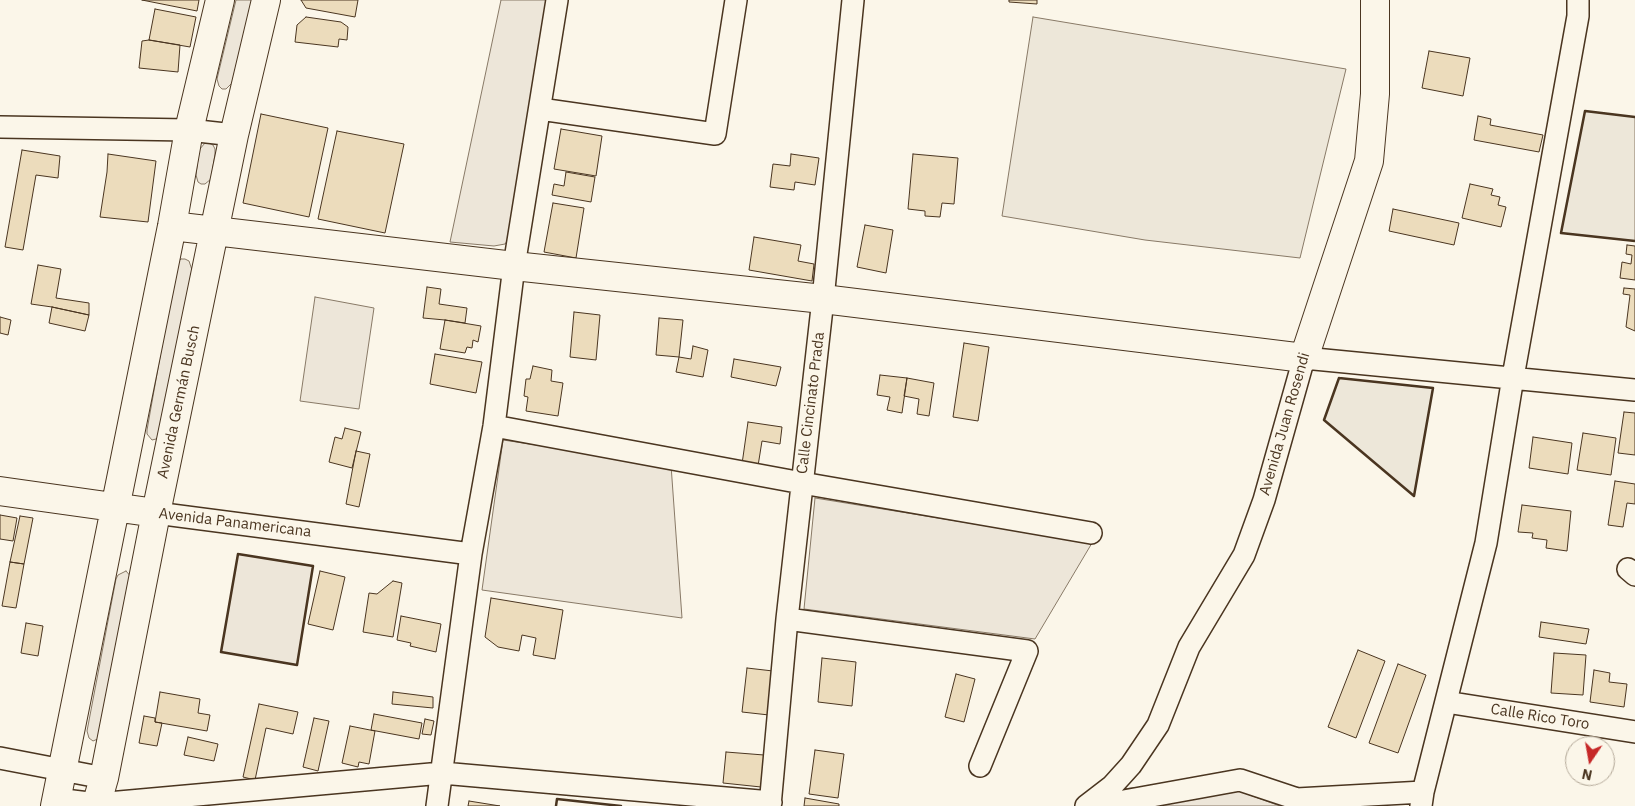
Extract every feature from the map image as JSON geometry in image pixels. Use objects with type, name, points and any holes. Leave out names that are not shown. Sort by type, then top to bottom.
[{"type":"main road","points":[[56,803],[172,226],[189,130],[220,0]]},
{"type":"main road","name":"Avenida Germán Busch","points":[[97,805],[234,135],[266,0]]},
{"type":"main road","name":"Avenida Juan Rosendi","points":[[1304,358],[1369,161],[1375,94],[1375,0]]},
{"type":"main road","points":[[172,226],[514,266],[823,299],[1304,358]]},
{"type":"main road","name":"Avenida Panamericana","points":[[0,491],[156,512]]},
{"type":"street","points":[[437,806],[471,554],[494,426],[514,266],[557,0]]},
{"type":"street","points":[[540,109],[715,134],[736,0]]},
{"type":"street","name":"Calle Cincinato Prada","points":[[770,804],[853,0]]},
{"type":"street","points":[[1096,806],[1240,780],[1297,799],[1422,799],[1486,543],[1513,377],[1578,16],[1578,0]]},
{"type":"street","points":[[0,128],[189,130],[234,135]]},
{"type":"street","points":[[1304,358],[1635,390]]},
{"type":"street","name":"Avenida Juan Rosendi","points":[[1086,806],[1112,786],[1131,764],[1158,725],[1189,647],[1244,555],[1264,500],[1304,358]]},
{"type":"street","points":[[494,426],[802,483],[1091,533]]},
{"type":"street","name":"Avenida Panamericana","points":[[156,512],[471,554]]},
{"type":"street","points":[[788,619],[1027,651],[980,766]]},
{"type":"street","name":"Calle Rico Toro","points":[[1446,702],[1635,732]]},
{"type":"street","points":[[0,758],[104,778]]},
{"type":"street","points":[[56,803],[97,805],[442,773],[770,804]]},
{"type":"shaded area","points":[[236,0],[252,0],[232,83],[226,89],[222,89],[217,79]]},
{"type":"shaded area","points":[[501,0],[551,0],[511,236],[505,244],[494,246],[450,242]]},
{"type":"shaded area","points":[[1033,17],[1346,69],[1300,258],[1145,240],[1002,216]]},
{"type":"shaded area","points":[[1585,111],[1635,117],[1635,241],[1561,233]]},
{"type":"shaded area","points":[[205,143],[213,145],[215,154],[211,179],[205,184],[201,184],[198,182],[196,175],[199,150]]},
{"type":"shaded area","points":[[181,259],[189,261],[192,270],[162,433],[152,440],[147,434],[147,430],[176,267]]},
{"type":"shaded area","points":[[315,297],[374,308],[359,409],[300,401]]},
{"type":"shaded area","points":[[1339,378],[1433,388],[1414,496],[1324,420]]},
{"type":"shaded area","points":[[503,440],[671,465],[682,618],[482,590]]},
{"type":"shaded area","points":[[815,498],[1092,543],[1035,639],[804,609]]},
{"type":"shaded area","points":[[238,554],[313,566],[297,665],[221,652]]},
{"type":"shaded area","points":[[126,571],[132,578],[100,738],[93,741],[89,738],[87,731],[116,579],[118,575]]},
{"type":"shaded area","points":[[1211,781],[1280,806],[1104,806],[1121,789]]},
{"type":"building","points":[[142,0],[199,0],[197,11]]},
{"type":"building","points":[[301,0],[358,0],[355,17],[306,8]]},
{"type":"building","points":[[1009,0],[1037,0],[1037,4],[1009,2]]},
{"type":"building","points":[[155,9],[196,17],[190,47],[149,40]]},
{"type":"building","points":[[306,17],[341,22],[348,27],[347,40],[339,39],[338,47],[295,42],[297,25]]},
{"type":"building","points":[[149,40],[180,45],[178,72],[139,68],[142,41]]},
{"type":"building","points":[[1429,51],[1470,58],[1463,96],[1422,88]]},
{"type":"building","points":[[261,114],[328,128],[309,217],[243,203]]},
{"type":"building","points":[[1478,116],[1491,119],[1490,125],[1543,135],[1539,152],[1474,140]]},
{"type":"building","points":[[561,129],[602,136],[596,176],[554,169]]},
{"type":"building","points":[[337,131],[404,144],[385,233],[318,219]]},
{"type":"building","points":[[22,150],[60,156],[58,178],[36,175],[23,250],[5,247]]},
{"type":"building","points":[[108,154],[156,161],[148,222],[100,217]]},
{"type":"building","points":[[791,154],[819,158],[815,185],[795,182],[794,190],[770,187],[773,164],[790,166]]},
{"type":"building","points":[[913,154],[958,158],[954,204],[942,203],[940,217],[925,216],[925,211],[908,209]]},
{"type":"building","points":[[566,172],[595,177],[591,202],[552,195],[554,184],[564,186]]},
{"type":"building","points":[[1470,184],[1493,189],[1491,195],[1500,197],[1498,205],[1506,207],[1501,227],[1462,218]]},
{"type":"building","points":[[553,203],[584,208],[576,258],[544,252]]},
{"type":"building","points":[[1393,209],[1459,223],[1454,245],[1389,231]]},
{"type":"building","points":[[865,225],[893,230],[886,273],[857,267]]},
{"type":"building","points":[[754,237],[801,245],[798,261],[814,264],[812,281],[749,270]]},
{"type":"building","points":[[1627,245],[1635,246],[1635,280],[1620,278],[1622,262],[1631,264],[1632,255],[1626,254]]},
{"type":"building","points":[[38,265],[61,269],[56,298],[89,303],[89,315],[31,304]]},
{"type":"building","points":[[427,287],[441,289],[439,304],[467,308],[465,323],[423,318]]},
{"type":"building","points":[[1624,288],[1635,289],[1635,331],[1626,327],[1630,295],[1623,294]]},
{"type":"building","points":[[52,307],[89,315],[85,331],[49,323]]},
{"type":"building","points":[[574,312],[600,315],[596,360],[570,357]]},
{"type":"building","points":[[0,317],[11,320],[8,335],[0,333]]},
{"type":"building","points":[[659,318],[683,320],[679,357],[656,355]]},
{"type":"building","points":[[445,320],[481,326],[478,342],[473,340],[472,348],[467,347],[465,353],[440,349]]},
{"type":"building","points":[[964,343],[989,347],[978,421],[953,417]]},
{"type":"building","points":[[693,346],[708,350],[703,377],[676,372],[679,357],[691,359]]},
{"type":"building","points":[[435,354],[482,362],[476,393],[430,384]]},
{"type":"building","points":[[734,359],[781,367],[776,386],[731,377]]},
{"type":"building","points":[[533,366],[552,370],[551,381],[563,383],[558,416],[526,411],[528,397],[524,396],[526,379],[530,379]]},
{"type":"building","points":[[880,375],[907,378],[902,413],[887,410],[890,397],[877,395]]},
{"type":"building","points":[[907,378],[934,383],[929,416],[917,414],[919,399],[904,396]]},
{"type":"building","points":[[1624,412],[1635,413],[1635,455],[1618,453]]},
{"type":"building","points":[[748,422],[782,427],[780,444],[762,441],[758,466],[742,464]]},
{"type":"building","points":[[345,428],[361,432],[352,468],[329,462],[335,437],[342,439]]},
{"type":"building","points":[[1583,433],[1616,438],[1611,475],[1577,470]]},
{"type":"building","points":[[1533,437],[1572,443],[1568,474],[1529,468]]},
{"type":"building","points":[[356,451],[370,454],[359,507],[346,504]]},
{"type":"building","points":[[1615,481],[1635,484],[1635,504],[1627,503],[1623,527],[1608,525]]},
{"type":"building","points":[[1522,505],[1571,511],[1567,551],[1546,548],[1547,540],[1532,538],[1533,533],[1518,532]]},
{"type":"building","points":[[0,515],[17,518],[13,541],[0,539]]},
{"type":"building","points":[[20,516],[33,518],[24,564],[10,562]]},
{"type":"building","points":[[10,562],[24,564],[16,608],[2,606]]},
{"type":"building","points":[[320,571],[345,577],[333,630],[308,624]]},
{"type":"building","points":[[393,581],[402,583],[393,637],[363,632],[369,593],[377,594]]},
{"type":"building","points":[[491,598],[563,610],[555,659],[533,655],[536,638],[522,635],[519,651],[498,647],[485,637]]},
{"type":"building","points":[[401,616],[441,624],[436,652],[410,646],[411,643],[397,640]]},
{"type":"building","points":[[1541,622],[1589,629],[1586,644],[1539,637]]},
{"type":"building","points":[[26,623],[43,626],[38,656],[21,653]]},
{"type":"building","points":[[1358,650],[1385,661],[1356,738],[1328,727]]},
{"type":"building","points":[[1554,653],[1586,655],[1583,695],[1551,693]]},
{"type":"building","points":[[822,658],[856,662],[852,706],[818,702]]},
{"type":"building","points":[[1398,664],[1426,675],[1398,753],[1369,743]]},
{"type":"building","points":[[747,668],[773,671],[769,715],[742,712]]},
{"type":"building","points":[[1594,670],[1610,673],[1609,682],[1627,684],[1624,707],[1590,702]]},
{"type":"building","points":[[956,674],[975,679],[964,722],[945,717]]},
{"type":"building","points":[[160,692],[200,699],[198,713],[210,715],[207,731],[155,722]]},
{"type":"building","points":[[393,692],[433,697],[433,708],[392,704]]},
{"type":"building","points":[[259,704],[298,712],[293,734],[266,728],[255,780],[243,777]]},
{"type":"building","points":[[374,714],[422,723],[419,739],[371,730]]},
{"type":"building","points":[[144,716],[155,718],[155,722],[162,723],[157,746],[139,743]]},
{"type":"building","points":[[314,718],[329,721],[318,771],[303,767]]},
{"type":"building","points":[[425,719],[434,721],[431,735],[422,734]]},
{"type":"building","points":[[350,726],[375,731],[369,764],[359,762],[358,767],[342,763]]},
{"type":"building","points":[[188,737],[218,744],[214,761],[184,755]]},
{"type":"building","points":[[815,750],[844,754],[838,798],[809,794]]},
{"type":"building","points":[[726,752],[764,755],[761,787],[723,783]]},
{"type":"building","points":[[805,798],[839,804],[839,806],[804,806]]},
{"type":"building","points":[[469,801],[500,806],[468,806]]},
{"type":"wall","points":[[1635,117],[1585,111],[1561,233],[1635,241]]},
{"type":"wall","points":[[1339,378],[1433,388],[1414,496],[1324,420],[1339,378]]},
{"type":"wall","points":[[238,554],[313,566],[297,665],[221,652],[238,554]]},
{"type":"wall","points":[[556,806],[557,799],[621,806]]}]
